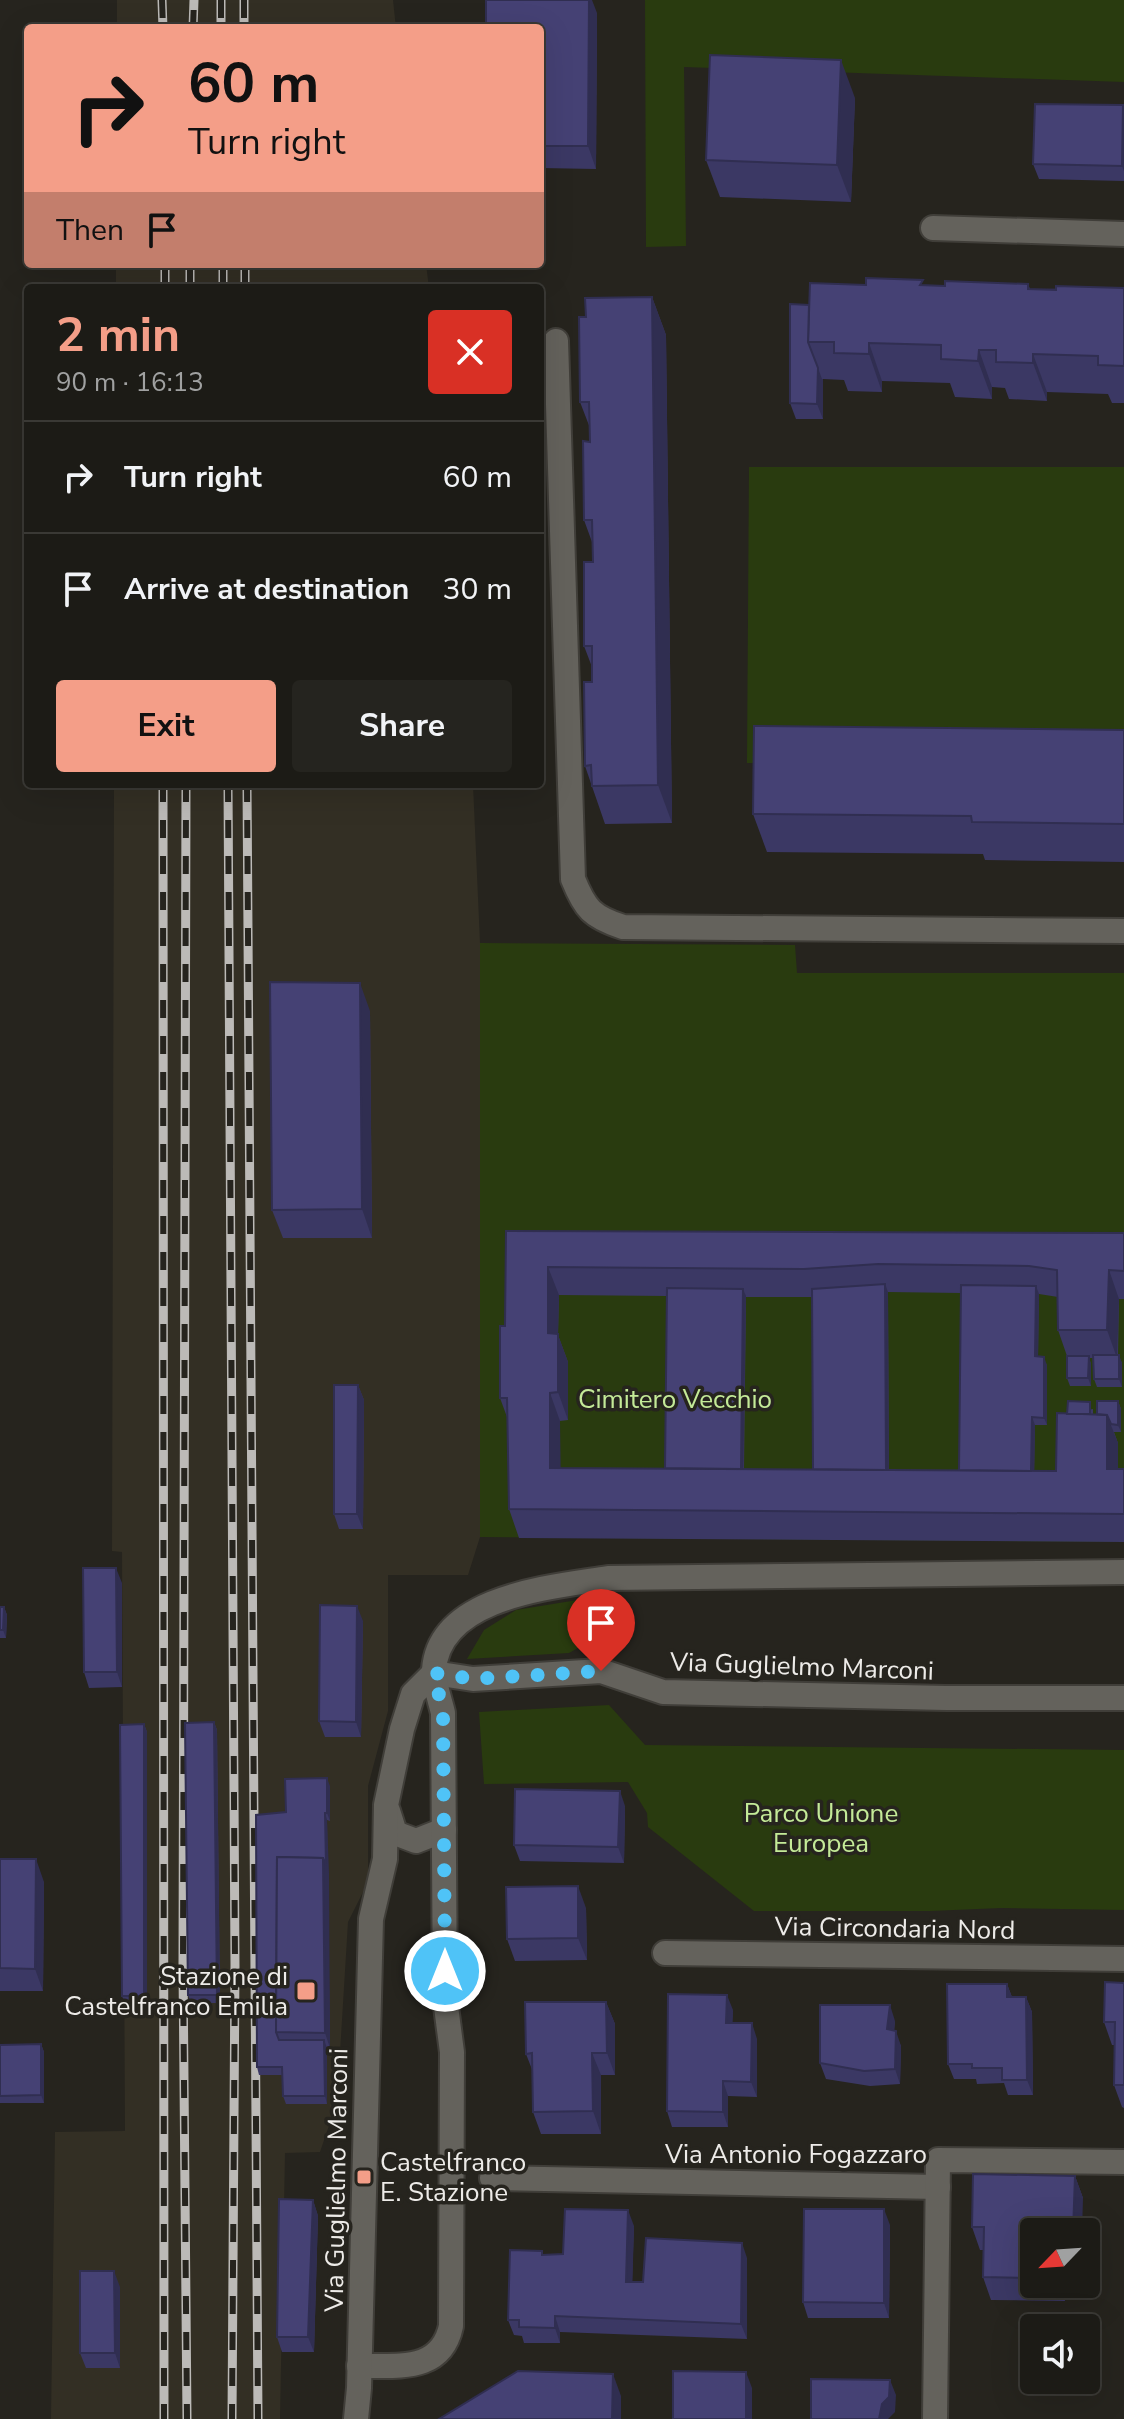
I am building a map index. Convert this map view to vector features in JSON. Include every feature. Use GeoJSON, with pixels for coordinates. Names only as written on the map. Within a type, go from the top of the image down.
{"type":"FeatureCollection","features":[{"type":"Feature","properties":{"kind":"street"},"geometry":{"type":"LineString","coordinates":[[933,228],[1124,234]]}},
{"type":"Feature","properties":{"kind":"street"},"geometry":{"type":"LineString","coordinates":[[556,341],[573,879],[588,911],[623,927],[1124,931]]}},
{"type":"Feature","properties":{"kind":"street"},"geometry":{"type":"LineString","coordinates":[[359,2366],[419,2364],[448,2342],[451,2326],[452,2052],[445,1999],[443,1713],[434,1673],[437,1655],[452,1630],[487,1604],[547,1588],[608,1578],[1124,1572]]}},
{"type":"Feature","properties":{"kind":"street","name":"Via Guglielmo Marconi"},"geometry":{"type":"LineString","coordinates":[[356,2419],[371,1919],[385,1859],[386,1805],[402,1729],[413,1694],[434,1673],[473,1679],[601,1671],[663,1692],[1124,1698]]}},
{"type":"Feature","properties":{"kind":"street"},"geometry":{"type":"LineString","coordinates":[[386,1805],[395,1833],[416,1841],[444,1830]]}},
{"type":"Feature","properties":{"kind":"street","name":"Via Circondaria Nord"},"geometry":{"type":"LineString","coordinates":[[665,1953],[1124,1959]]}},
{"type":"Feature","properties":{"kind":"street","name":"Via Antonio Fogazzaro"},"geometry":{"type":"LineString","coordinates":[[492,2178],[938,2187],[938,2160],[1124,2162]]}},
{"type":"Feature","properties":{"kind":"street"},"geometry":{"type":"LineString","coordinates":[[935,2419],[938,2187]]}},
{"type":"Feature","properties":{"kind":"shaded area"},"geometry":{"type":"Polygon","coordinates":[[[117,0],[393,0],[396,24],[117,24],[117,0]]]}},
{"type":"Feature","properties":{"kind":"shaded area"},"geometry":{"type":"Polygon","coordinates":[[[116,268],[426,268],[428,284],[116,284],[116,268]]]}},
{"type":"Feature","properties":{"kind":"shaded area"},"geometry":{"type":"Polygon","coordinates":[[[114,788],[473,788],[480,943],[480,1537],[468,1575],[388,1575],[388,1711],[368,1786],[368,1882],[348,1922],[337,2102],[320,2152],[285,2153],[280,2419],[51,2419],[55,2132],[125,2131],[122,1552],[112,1551],[114,788]]]}},
{"type":"Feature","properties":{"kind":"green space"},"geometry":{"type":"Polygon","coordinates":[[[645,0],[1124,0],[1124,82],[684,67],[686,246],[646,247],[645,0]]]}},
{"type":"Feature","properties":{"kind":"green space"},"geometry":{"type":"Polygon","coordinates":[[[749,467],[1124,467],[1124,768],[747,763],[749,467]]]}},
{"type":"Feature","properties":{"kind":"green space","name":"Cimitero Vecchio"},"geometry":{"type":"Polygon","coordinates":[[[480,943],[795,945],[797,973],[1124,973],[1124,1542],[480,1537],[480,943]]]}},
{"type":"Feature","properties":{"kind":"green space"},"geometry":{"type":"Polygon","coordinates":[[[596,1597],[592,1640],[569,1653],[467,1659],[484,1630],[516,1610],[596,1597]]]}},
{"type":"Feature","properties":{"kind":"green space","name":"Parco Unione Europea"},"geometry":{"type":"Polygon","coordinates":[[[609,1705],[645,1745],[1124,1750],[1124,1910],[754,1911],[648,1827],[647,1813],[628,1782],[484,1784],[479,1712],[609,1705]]]}},
{"type":"Feature","properties":{"kind":"building"},"geometry":{"type":"Polygon","coordinates":[[[486,0],[589,0],[588,146],[544,146],[544,24],[486,24],[486,0]]]}},
{"type":"Feature","properties":{"kind":"building"},"geometry":{"type":"Polygon","coordinates":[[[710,55],[841,60],[837,165],[706,160],[710,55]]]}},
{"type":"Feature","properties":{"kind":"building"},"geometry":{"type":"Polygon","coordinates":[[[1035,104],[1123,105],[1122,166],[1033,164],[1035,104]]]}},
{"type":"Feature","properties":{"kind":"building"},"geometry":{"type":"Polygon","coordinates":[[[866,278],[923,280],[920,285],[945,286],[945,281],[1028,284],[1028,289],[1056,290],[1056,286],[1124,288],[1124,366],[1098,365],[1098,356],[1033,354],[1033,363],[996,362],[996,350],[979,350],[978,361],[941,359],[941,345],[869,343],[869,354],[834,353],[834,342],[808,342],[810,283],[866,285],[866,278]]]}},
{"type":"Feature","properties":{"kind":"building"},"geometry":{"type":"Polygon","coordinates":[[[652,297],[658,785],[592,786],[591,765],[585,766],[584,682],[592,682],[592,646],[584,646],[584,562],[593,562],[592,520],[584,520],[583,441],[590,442],[589,402],[580,402],[579,317],[586,317],[585,298],[652,297]]]}},
{"type":"Feature","properties":{"kind":"building"},"geometry":{"type":"Polygon","coordinates":[[[790,304],[809,305],[808,342],[818,368],[817,404],[790,403],[790,304]]]}},
{"type":"Feature","properties":{"kind":"building"},"geometry":{"type":"Polygon","coordinates":[[[754,726],[1124,730],[1124,824],[972,822],[971,816],[753,814],[754,726]]]}},
{"type":"Feature","properties":{"kind":"building"},"geometry":{"type":"Polygon","coordinates":[[[270,982],[360,983],[362,1209],[272,1210],[270,982]]]}},
{"type":"Feature","properties":{"kind":"building"},"geometry":{"type":"Polygon","coordinates":[[[506,1231],[1124,1233],[1124,1271],[1109,1270],[1107,1330],[1058,1330],[1057,1270],[1029,1266],[878,1264],[804,1269],[548,1267],[548,1333],[558,1334],[558,1392],[550,1393],[550,1468],[1056,1471],[1057,1413],[1107,1415],[1107,1469],[1124,1469],[1124,1514],[509,1509],[507,1398],[500,1398],[500,1326],[505,1326],[506,1231]]]}},
{"type":"Feature","properties":{"kind":"building"},"geometry":{"type":"Polygon","coordinates":[[[885,1284],[886,1470],[813,1469],[812,1289],[885,1284]]]}},
{"type":"Feature","properties":{"kind":"building"},"geometry":{"type":"Polygon","coordinates":[[[961,1285],[1036,1286],[1035,1356],[1044,1357],[1044,1418],[1032,1417],[1031,1471],[959,1470],[961,1285]]]}},
{"type":"Feature","properties":{"kind":"building"},"geometry":{"type":"Polygon","coordinates":[[[667,1288],[743,1289],[741,1469],[665,1468],[667,1288]]]}},
{"type":"Feature","properties":{"kind":"building"},"geometry":{"type":"Polygon","coordinates":[[[1093,1355],[1119,1355],[1119,1379],[1094,1379],[1093,1355]]]}},
{"type":"Feature","properties":{"kind":"building"},"geometry":{"type":"Polygon","coordinates":[[[1067,1356],[1089,1356],[1088,1378],[1067,1378],[1067,1356]]]}},
{"type":"Feature","properties":{"kind":"building"},"geometry":{"type":"Polygon","coordinates":[[[334,1385],[358,1385],[357,1514],[334,1514],[334,1385]]]}},
{"type":"Feature","properties":{"kind":"building"},"geometry":{"type":"Polygon","coordinates":[[[1068,1401],[1090,1402],[1090,1414],[1067,1414],[1068,1401]]]}},
{"type":"Feature","properties":{"kind":"building"},"geometry":{"type":"Polygon","coordinates":[[[1097,1401],[1118,1401],[1118,1425],[1111,1424],[1107,1415],[1097,1414],[1097,1401]]]}},
{"type":"Feature","properties":{"kind":"building"},"geometry":{"type":"Polygon","coordinates":[[[83,1568],[116,1568],[117,1672],[84,1672],[83,1568]]]}},
{"type":"Feature","properties":{"kind":"building"},"geometry":{"type":"Polygon","coordinates":[[[320,1605],[357,1606],[356,1722],[319,1721],[320,1605]]]}},
{"type":"Feature","properties":{"kind":"building"},"geometry":{"type":"Polygon","coordinates":[[[0,1607],[4,1607],[3,1630],[0,1630],[0,1607]]]}},
{"type":"Feature","properties":{"kind":"building"},"geometry":{"type":"Polygon","coordinates":[[[214,1722],[217,1995],[188,1995],[185,1723],[214,1722]]]}},
{"type":"Feature","properties":{"kind":"building"},"geometry":{"type":"Polygon","coordinates":[[[144,1724],[144,1996],[122,1996],[120,1725],[144,1724]]]}},
{"type":"Feature","properties":{"kind":"building"},"geometry":{"type":"Polygon","coordinates":[[[327,1778],[326,1865],[323,1858],[277,1857],[276,2032],[279,2040],[324,2040],[325,2096],[283,2096],[282,2067],[257,2067],[256,1815],[286,1812],[285,1779],[327,1778]]]}},
{"type":"Feature","properties":{"kind":"building"},"geometry":{"type":"Polygon","coordinates":[[[515,1789],[620,1791],[618,1847],[514,1845],[515,1789]]]}},
{"type":"Feature","properties":{"kind":"building","name":"Stazione di Castelfranco Emilia"},"geometry":{"type":"Polygon","coordinates":[[[277,1857],[323,1858],[325,2033],[276,2032],[277,1857]]]}},
{"type":"Feature","properties":{"kind":"building"},"geometry":{"type":"Polygon","coordinates":[[[0,1859],[36,1859],[35,1969],[0,1968],[0,1859]]]}},
{"type":"Feature","properties":{"kind":"building"},"geometry":{"type":"Polygon","coordinates":[[[578,1886],[578,1938],[507,1939],[506,1887],[578,1886]]]}},
{"type":"Feature","properties":{"kind":"building"},"geometry":{"type":"Polygon","coordinates":[[[1105,1982],[1124,1983],[1124,2085],[1114,2085],[1115,2022],[1104,2022],[1105,1982]]]}},
{"type":"Feature","properties":{"kind":"building"},"geometry":{"type":"Polygon","coordinates":[[[947,1984],[1007,1984],[1007,1997],[1026,1997],[1027,2080],[1002,2080],[1002,2068],[948,2064],[947,1984]]]}},
{"type":"Feature","properties":{"kind":"building"},"geometry":{"type":"Polygon","coordinates":[[[668,1994],[727,1995],[726,2023],[752,2023],[751,2082],[723,2081],[723,2112],[667,2111],[668,1994]]]}},
{"type":"Feature","properties":{"kind":"building"},"geometry":{"type":"Polygon","coordinates":[[[525,2002],[606,2002],[607,2053],[592,2053],[593,2111],[533,2112],[532,2053],[526,2054],[525,2002]]]}},
{"type":"Feature","properties":{"kind":"building"},"geometry":{"type":"Polygon","coordinates":[[[820,2005],[890,2005],[887,2029],[896,2031],[895,2069],[864,2071],[820,2063],[820,2005]]]}},
{"type":"Feature","properties":{"kind":"building"},"geometry":{"type":"Polygon","coordinates":[[[41,2044],[41,2095],[0,2096],[0,2045],[41,2044]]]}},
{"type":"Feature","properties":{"kind":"building"},"geometry":{"type":"Polygon","coordinates":[[[973,2174],[1075,2176],[1074,2218],[1020,2218],[1020,2278],[983,2277],[984,2227],[972,2227],[973,2174]]]}},
{"type":"Feature","properties":{"kind":"building"},"geometry":{"type":"Polygon","coordinates":[[[279,2199],[313,2200],[308,2337],[277,2337],[279,2199]]]}},
{"type":"Feature","properties":{"kind":"building"},"geometry":{"type":"Polygon","coordinates":[[[565,2209],[628,2210],[626,2282],[643,2282],[646,2238],[742,2243],[741,2324],[555,2316],[555,2328],[519,2327],[519,2320],[508,2320],[510,2250],[542,2251],[542,2255],[563,2254],[565,2209]]]}},
{"type":"Feature","properties":{"kind":"building"},"geometry":{"type":"Polygon","coordinates":[[[804,2209],[884,2209],[884,2303],[803,2302],[804,2209]]]}},
{"type":"Feature","properties":{"kind":"building"},"geometry":{"type":"Polygon","coordinates":[[[80,2271],[114,2271],[115,2353],[80,2353],[80,2271]]]}},
{"type":"Feature","properties":{"kind":"building"},"geometry":{"type":"Polygon","coordinates":[[[518,2371],[613,2374],[612,2419],[439,2419],[518,2371]]]}},
{"type":"Feature","properties":{"kind":"building"},"geometry":{"type":"Polygon","coordinates":[[[673,2371],[746,2372],[746,2419],[673,2419],[673,2371]]]}},
{"type":"Feature","properties":{"kind":"building"},"geometry":{"type":"Polygon","coordinates":[[[811,2379],[890,2380],[889,2397],[882,2404],[879,2419],[811,2419],[811,2379]]]}},
{"type":"Feature","properties":{"kind":"railway"},"geometry":{"type":"LineString","coordinates":[[162,0],[163,24]]}},
{"type":"Feature","properties":{"kind":"railway"},"geometry":{"type":"LineString","coordinates":[[193,24],[194,0]]}},
{"type":"Feature","properties":{"kind":"railway"},"geometry":{"type":"LineString","coordinates":[[221,0],[221,24]]}},
{"type":"Feature","properties":{"kind":"railway"},"geometry":{"type":"LineString","coordinates":[[244,0],[244,24]]}},
{"type":"Feature","properties":{"kind":"railway"},"geometry":{"type":"LineString","coordinates":[[165,268],[165,284]]}},
{"type":"Feature","properties":{"kind":"railway"},"geometry":{"type":"LineString","coordinates":[[190,268],[190,284]]}},
{"type":"Feature","properties":{"kind":"railway"},"geometry":{"type":"LineString","coordinates":[[223,268],[223,284]]}},
{"type":"Feature","properties":{"kind":"railway"},"geometry":{"type":"LineString","coordinates":[[245,268],[245,284]]}},
{"type":"Feature","properties":{"kind":"railway"},"geometry":{"type":"LineString","coordinates":[[163,788],[164,2419]]}},
{"type":"Feature","properties":{"kind":"railway"},"geometry":{"type":"LineString","coordinates":[[186,788],[183,1968],[187,2419]]}},
{"type":"Feature","properties":{"kind":"railway"},"geometry":{"type":"LineString","coordinates":[[228,788],[235,1965],[232,2419]]}},
{"type":"Feature","properties":{"kind":"railway"},"geometry":{"type":"LineString","coordinates":[[247,788],[258,2419]]}},
{"type":"Feature","properties":{"kind":"place","name":"Stazione di Castelfranco Emilia"},"geometry":{"type":"Point","coordinates":[306,1991]}},
{"type":"Feature","properties":{"kind":"place","name":"Castelfranco E. Stazione"},"geometry":{"type":"Point","coordinates":[364,2177]}},
{"type":"Feature","properties":{"kind":"route"},"geometry":{"type":"LineString","coordinates":[[445,1971],[443,1713],[434,1673],[473,1679],[601,1671]]}}]}
